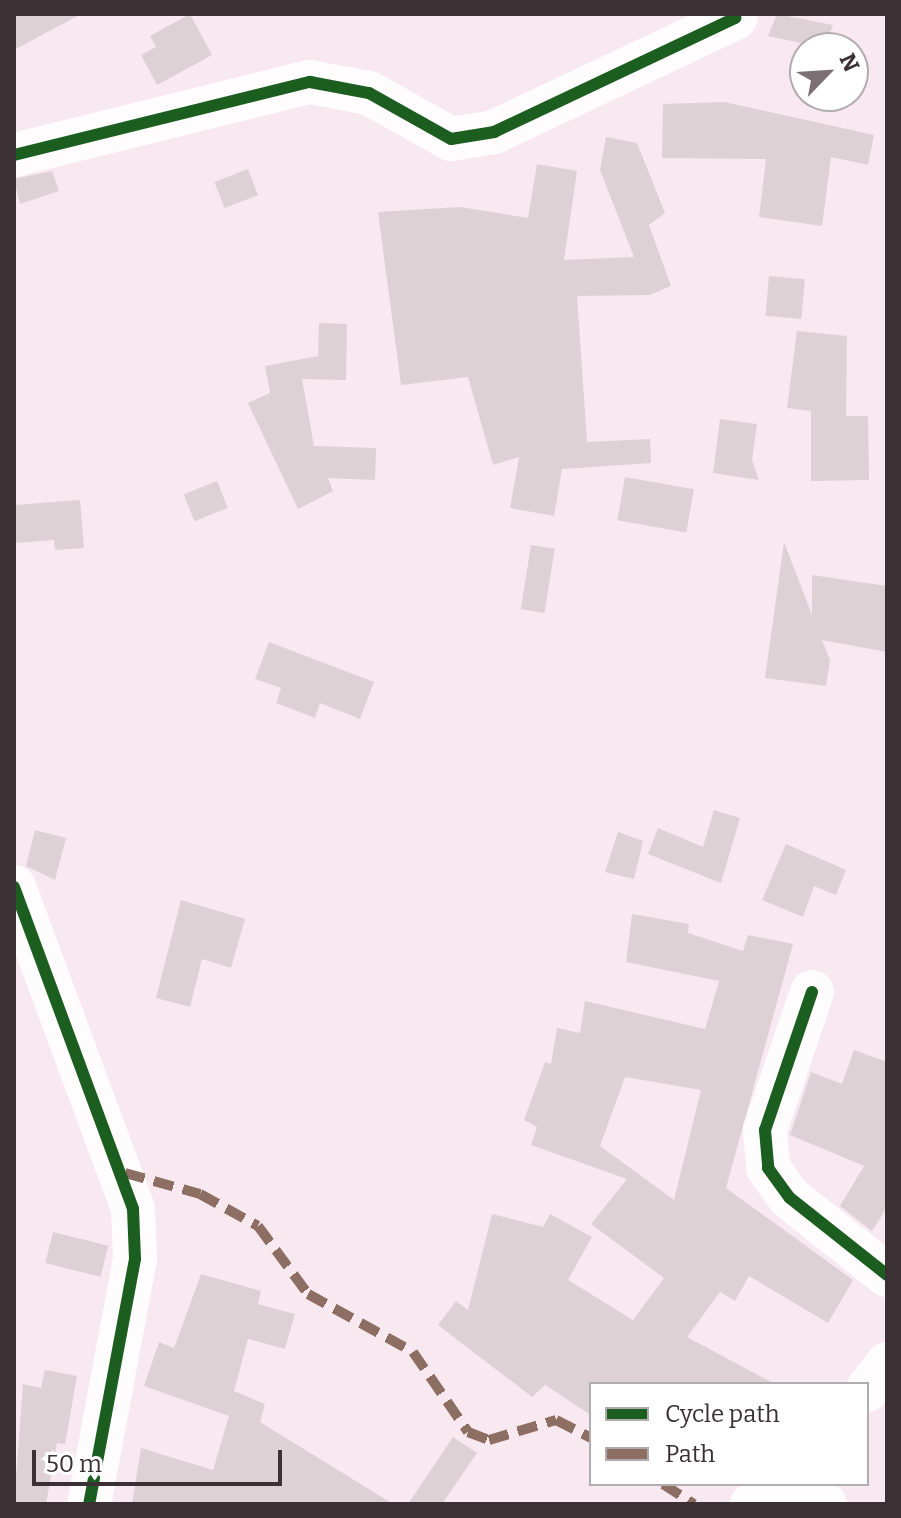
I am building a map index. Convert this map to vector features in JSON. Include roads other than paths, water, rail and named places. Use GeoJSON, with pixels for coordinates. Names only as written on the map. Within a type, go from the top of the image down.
{"type":"FeatureCollection","features":[{"type":"Feature","properties":{"kind":"street"},"geometry":{"type":"LineString","coordinates":[[14,155],[310,82],[369,93],[451,139],[494,132],[735,18]]}},
{"type":"Feature","properties":{"kind":"street"},"geometry":{"type":"LineString","coordinates":[[14,887],[133,1209],[135,1259],[89,1504]]}},
{"type":"Feature","properties":{"kind":"street"},"geometry":{"type":"LineString","coordinates":[[812,992],[765,1130],[768,1168],[790,1198],[887,1275]]}},
{"type":"Feature","properties":{"kind":"street"},"geometry":{"type":"LineString","coordinates":[[869,1387],[887,1364]]}},
{"type":"Feature","properties":{"kind":"street"},"geometry":{"type":"LineString","coordinates":[[752,1504],[775,1486]]}},
{"type":"Feature","properties":{"kind":"street"},"geometry":{"type":"LineString","coordinates":[[804,1486],[825,1504]]}}]}
